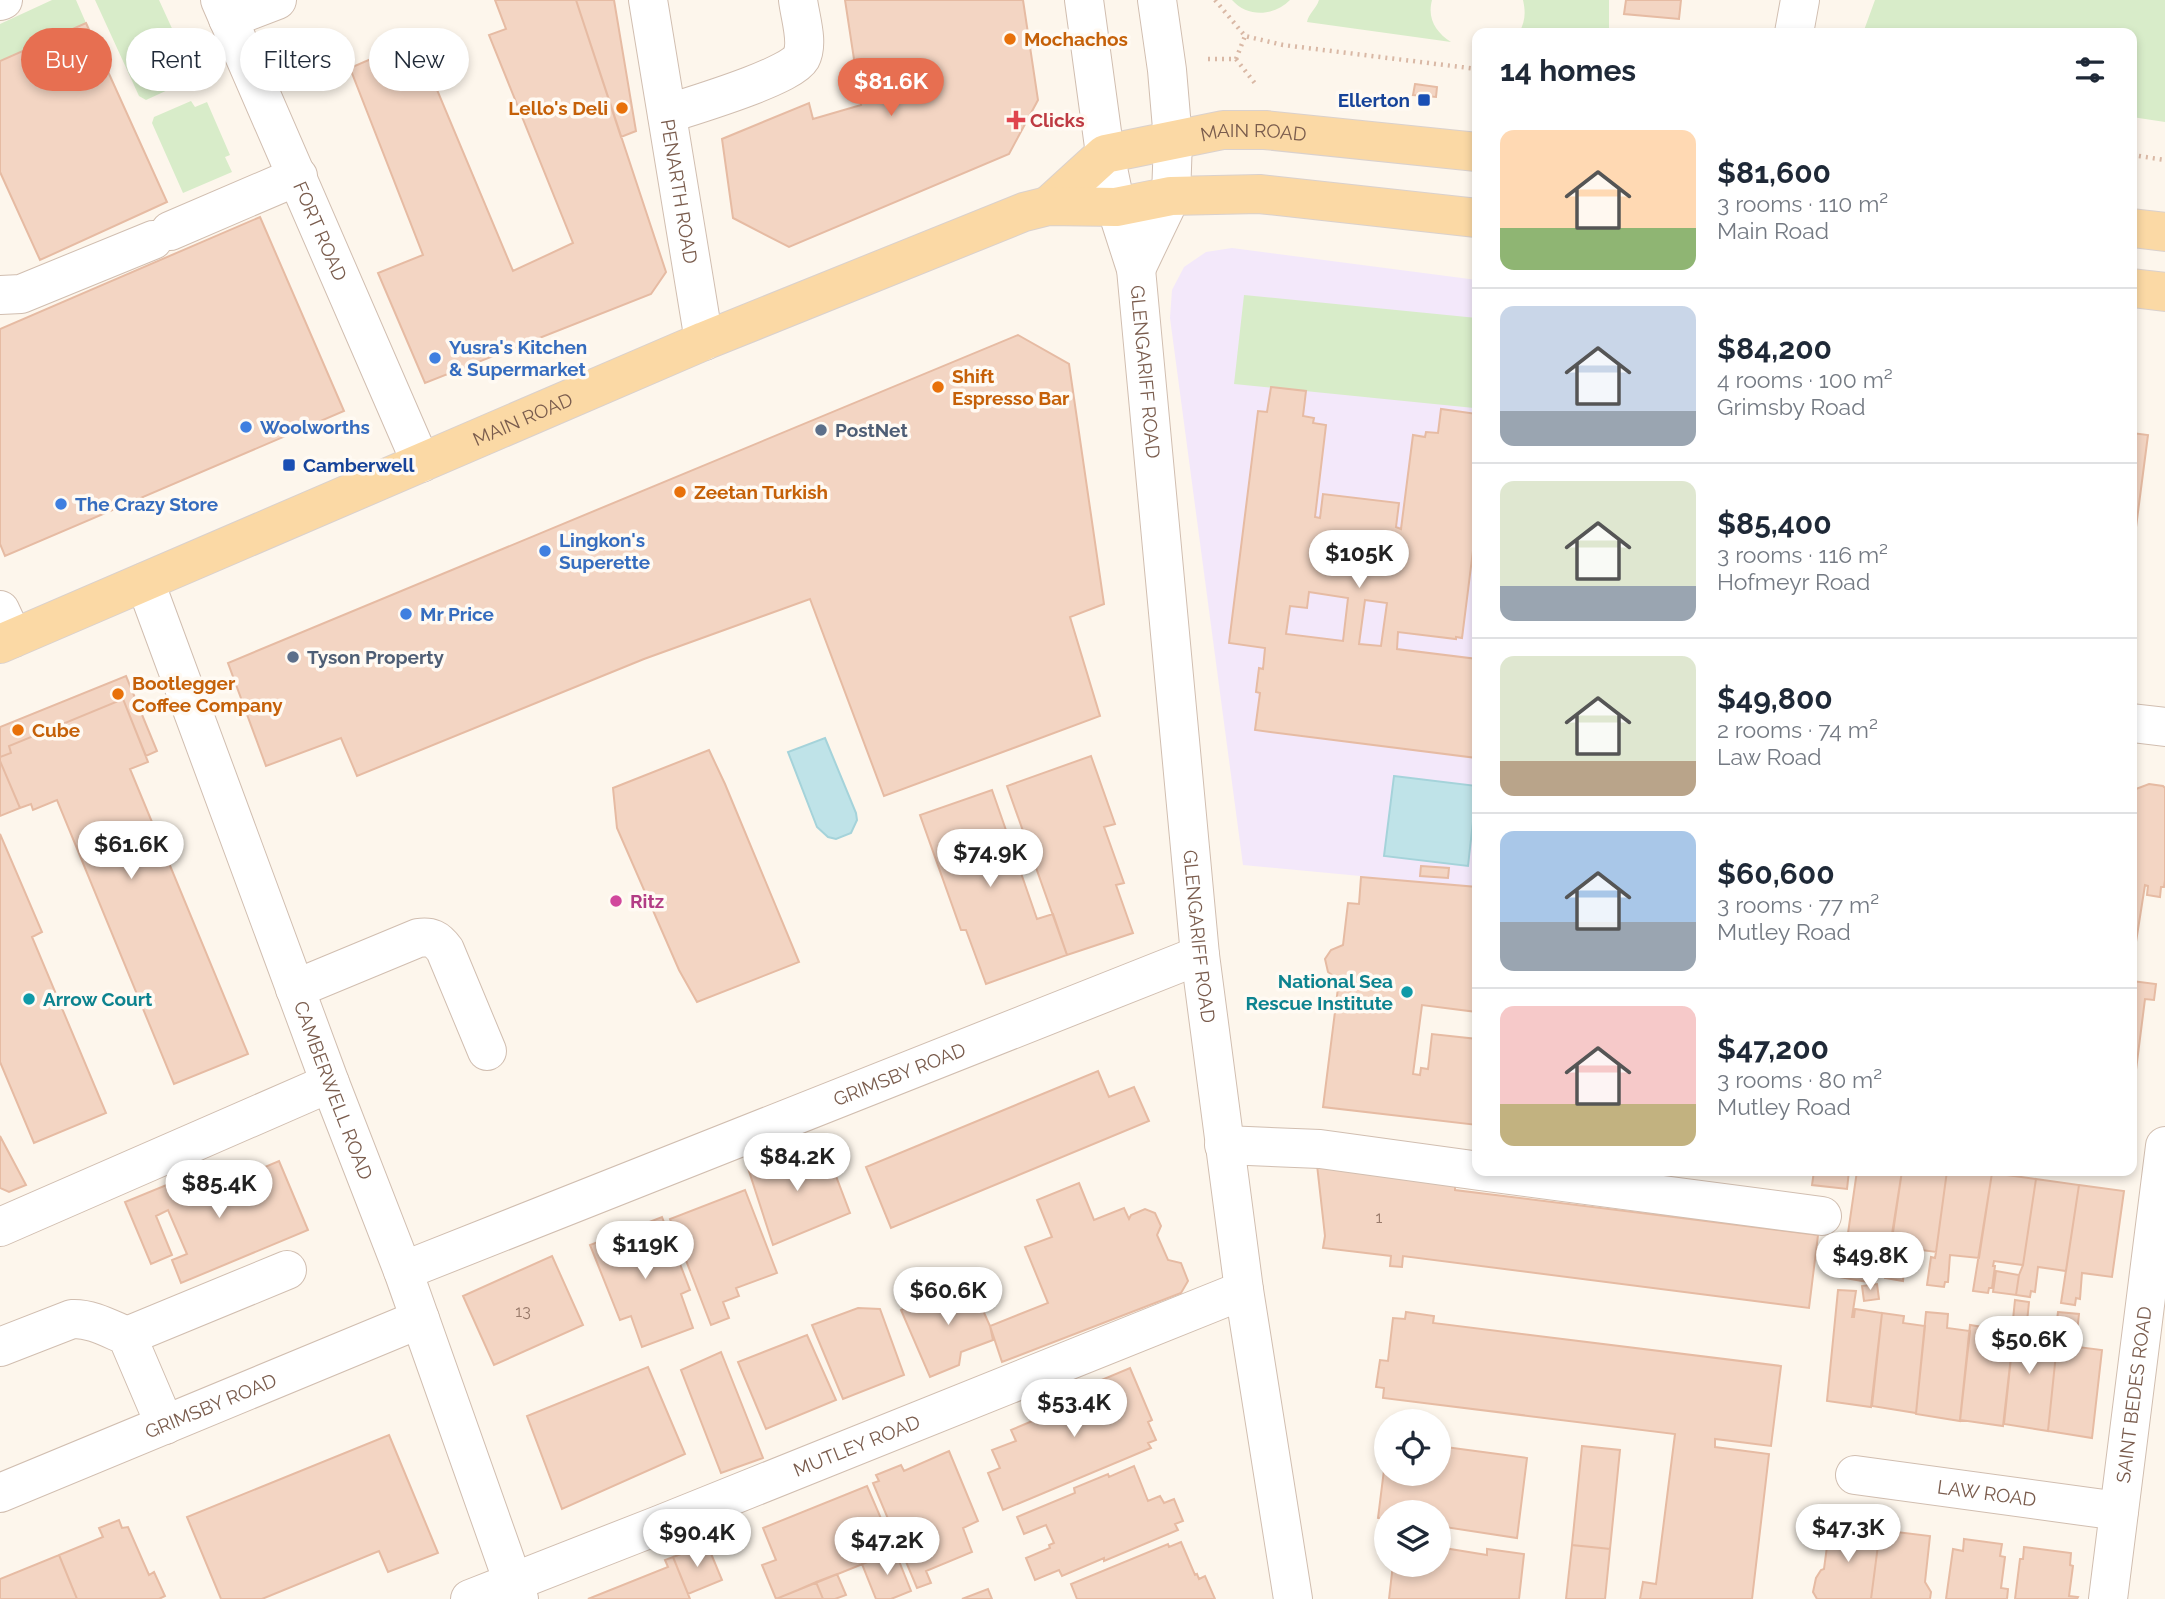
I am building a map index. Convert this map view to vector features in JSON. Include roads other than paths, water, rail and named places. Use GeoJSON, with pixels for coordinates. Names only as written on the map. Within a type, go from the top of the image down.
{"type":"FeatureCollection","features":[{"type":"Feature","properties":{"kind":"main road","name":"MAIN ROAD"},"geometry":{"type":"LineString","coordinates":[[1048,206],[1105,154],[1223,130],[1265,130],[1472,151]]}},
{"type":"Feature","properties":{"kind":"main road","name":"MAIN ROAD"},"geometry":{"type":"LineString","coordinates":[[4,631],[145,582],[704,341],[1024,212],[1048,206],[1116,207],[1171,196],[1259,194],[1472,217]]}},
{"type":"Feature","properties":{"kind":"main road"},"geometry":{"type":"LineString","coordinates":[[2137,229],[2165,232]]}},
{"type":"Feature","properties":{"kind":"main road"},"geometry":{"type":"LineString","coordinates":[[2137,289],[2165,292]]}},
{"type":"Feature","properties":{"kind":"street"},"geometry":{"type":"LineString","coordinates":[[224,9],[277,0]]}},
{"type":"Feature","properties":{"kind":"street","name":"PENARTH ROAD"},"geometry":{"type":"LineString","coordinates":[[648,0],[704,341]]}},
{"type":"Feature","properties":{"kind":"street"},"geometry":{"type":"LineString","coordinates":[[667,114],[772,77],[799,61],[804,51],[798,0]]}},
{"type":"Feature","properties":{"kind":"street","name":"GLENGARIFF ROAD"},"geometry":{"type":"LineString","coordinates":[[1084,0],[1105,154],[1116,207],[1136,269],[1200,955],[1244,1290],[1293,1599]]}},
{"type":"Feature","properties":{"kind":"street"},"geometry":{"type":"LineString","coordinates":[[1157,0],[1173,140],[1171,196]]}},
{"type":"Feature","properties":{"kind":"street"},"geometry":{"type":"LineString","coordinates":[[1795,28],[1800,0]]}},
{"type":"Feature","properties":{"kind":"street","name":"FORT ROAD"},"geometry":{"type":"LineString","coordinates":[[224,9],[421,463]]}},
{"type":"Feature","properties":{"kind":"street"},"geometry":{"type":"LineString","coordinates":[[0,295],[21,294],[298,176]]}},
{"type":"Feature","properties":{"kind":"street","name":"GLENGARIFF ROAD"},"geometry":{"type":"LineString","coordinates":[[1136,269],[1171,196]]}},
{"type":"Feature","properties":{"kind":"street","name":"CAMBERWELL ROAD"},"geometry":{"type":"LineString","coordinates":[[145,582],[330,1083],[403,1271],[516,1590]]}},
{"type":"Feature","properties":{"kind":"street"},"geometry":{"type":"LineString","coordinates":[[2137,724],[2165,727]]}},
{"type":"Feature","properties":{"kind":"street"},"geometry":{"type":"LineString","coordinates":[[295,989],[418,938],[429,937],[439,941],[445,950],[488,1051]]}},
{"type":"Feature","properties":{"kind":"street","name":"GRIMSBY ROAD"},"geometry":{"type":"LineString","coordinates":[[403,1271],[1200,955]]}},
{"type":"Feature","properties":{"kind":"street"},"geometry":{"type":"LineString","coordinates":[[0,1227],[330,1083]]}},
{"type":"Feature","properties":{"kind":"street"},"geometry":{"type":"LineString","coordinates":[[1224,1145],[1320,1149],[1472,1170]]}},
{"type":"Feature","properties":{"kind":"street","name":"SAINT BEDES ROAD"},"geometry":{"type":"LineString","coordinates":[[2108,1599],[2165,1146]]}},
{"type":"Feature","properties":{"kind":"street"},"geometry":{"type":"LineString","coordinates":[[1517,1176],[1822,1216]]}},
{"type":"Feature","properties":{"kind":"street"},"geometry":{"type":"LineString","coordinates":[[0,1347],[81,1318],[127,1336],[288,1270]]}},
{"type":"Feature","properties":{"kind":"street","name":"MUTLEY ROAD"},"geometry":{"type":"LineString","coordinates":[[470,1599],[516,1590],[684,1515],[1244,1290]]}},
{"type":"Feature","properties":{"kind":"street","name":"GRIMSBY ROAD"},"geometry":{"type":"LineString","coordinates":[[0,1493],[420,1319]]}},
{"type":"Feature","properties":{"kind":"street"},"geometry":{"type":"LineString","coordinates":[[127,1336],[165,1425]]}},
{"type":"Feature","properties":{"kind":"street","name":"LAW ROAD"},"geometry":{"type":"LineString","coordinates":[[1855,1475],[2119,1511]]}},
{"type":"Feature","properties":{"kind":"water"},"geometry":{"type":"Polygon","coordinates":[[[825,738],[857,820],[851,833],[836,839],[828,837],[817,827],[788,752],[825,738]]]}},
{"type":"Feature","properties":{"kind":"water"},"geometry":{"type":"Polygon","coordinates":[[[1394,776],[1472,785],[1472,830],[1468,866],[1384,856],[1394,776]]]}},
{"type":"Feature","properties":{"kind":"place","name":"Mochachos"},"geometry":{"type":"Point","coordinates":[1010,39]}},
{"type":"Feature","properties":{"kind":"place","name":"Ellerton"},"geometry":{"type":"Point","coordinates":[1424,100]}},
{"type":"Feature","properties":{"kind":"place","name":"Lello's Deli"},"geometry":{"type":"Point","coordinates":[622,108]}},
{"type":"Feature","properties":{"kind":"place","name":"Clicks"},"geometry":{"type":"Point","coordinates":[1016,120]}},
{"type":"Feature","properties":{"kind":"place","name":"Yusra's Kitchen & Supermarket"},"geometry":{"type":"Point","coordinates":[435,358]}},
{"type":"Feature","properties":{"kind":"place","name":"Shift Espresso Bar"},"geometry":{"type":"Point","coordinates":[938,387]}},
{"type":"Feature","properties":{"kind":"place","name":"Woolworths"},"geometry":{"type":"Point","coordinates":[246,427]}},
{"type":"Feature","properties":{"kind":"place","name":"PostNet"},"geometry":{"type":"Point","coordinates":[821,430]}},
{"type":"Feature","properties":{"kind":"place","name":"Camberwell"},"geometry":{"type":"Point","coordinates":[289,465]}},
{"type":"Feature","properties":{"kind":"place","name":"Zeetan Turkish"},"geometry":{"type":"Point","coordinates":[680,492]}},
{"type":"Feature","properties":{"kind":"place","name":"The Crazy Store"},"geometry":{"type":"Point","coordinates":[61,504]}},
{"type":"Feature","properties":{"kind":"place","name":"Lingkon's Superette"},"geometry":{"type":"Point","coordinates":[545,551]}},
{"type":"Feature","properties":{"kind":"place","name":"Mr Price"},"geometry":{"type":"Point","coordinates":[406,614]}},
{"type":"Feature","properties":{"kind":"place","name":"Tyson Property"},"geometry":{"type":"Point","coordinates":[293,657]}},
{"type":"Feature","properties":{"kind":"place","name":"Bootlegger Coffee Company"},"geometry":{"type":"Point","coordinates":[118,694]}},
{"type":"Feature","properties":{"kind":"place","name":"Cube"},"geometry":{"type":"Point","coordinates":[18,730]}},
{"type":"Feature","properties":{"kind":"place","name":"Ritz"},"geometry":{"type":"Point","coordinates":[616,901]}},
{"type":"Feature","properties":{"kind":"place","name":"National Sea Rescue Institute"},"geometry":{"type":"Point","coordinates":[1407,992]}},
{"type":"Feature","properties":{"kind":"place","name":"Arrow Court"},"geometry":{"type":"Point","coordinates":[29,999]}}]}
